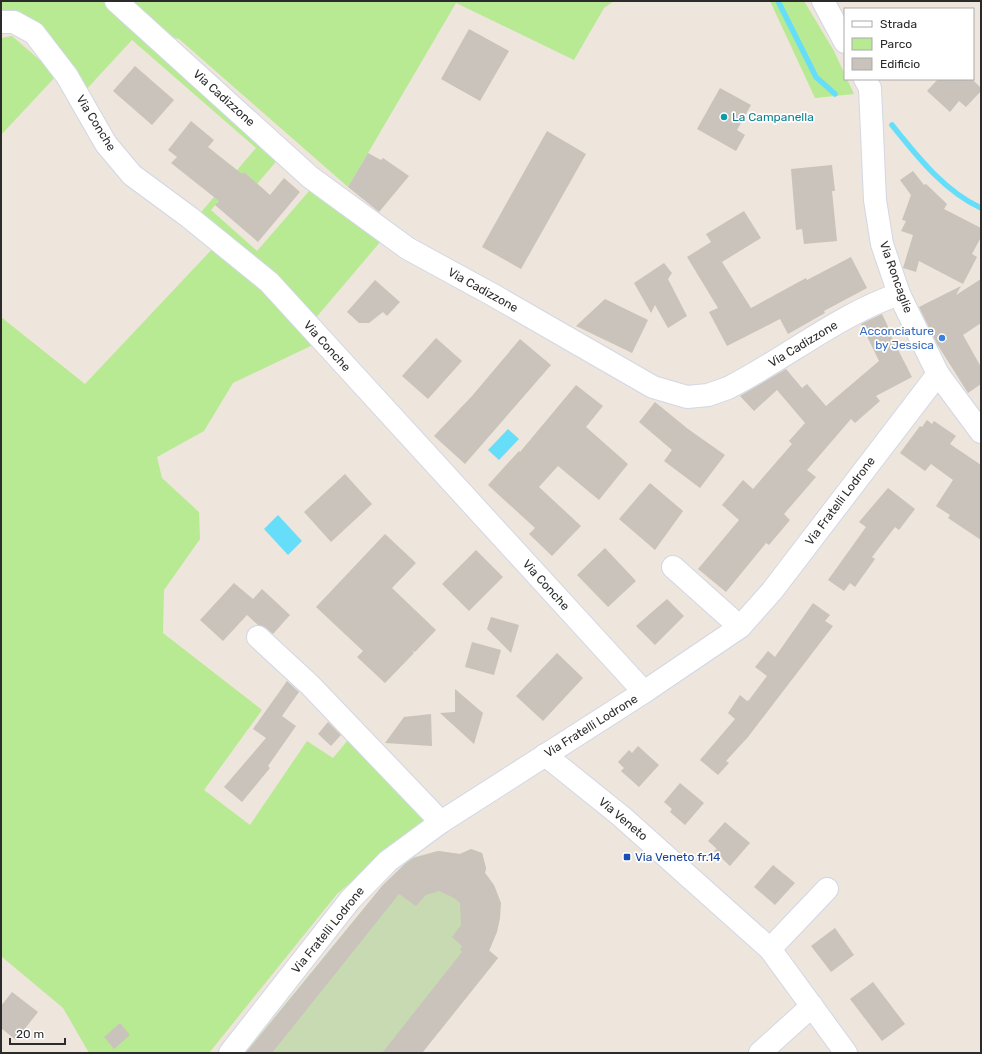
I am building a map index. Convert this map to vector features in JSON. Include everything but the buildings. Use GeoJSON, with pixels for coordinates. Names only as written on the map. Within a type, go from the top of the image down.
{"type":"FeatureCollection","features":[{"type":"Feature","properties":{"kind":"street","name":"Via Cadizzone"},"geometry":{"type":"LineString","coordinates":[[116,1],[310,177],[407,248],[493,294],[653,387],[687,397],[708,395],[728,388],[850,317],[883,299],[899,294]]}},
{"type":"Feature","properties":{"kind":"street"},"geometry":{"type":"LineString","coordinates":[[823,1],[844,40]]}},
{"type":"Feature","properties":{"kind":"street","name":"Via Conche"},"geometry":{"type":"LineString","coordinates":[[1,22],[14,22],[34,32],[67,76],[106,144],[132,175],[189,217],[269,282],[644,692]]}},
{"type":"Feature","properties":{"kind":"street","name":"Via Roncaglie"},"geometry":{"type":"LineString","coordinates":[[866,80],[870,88],[874,200],[882,244],[899,294],[938,374],[981,432]]}},
{"type":"Feature","properties":{"kind":"street","name":"Via Fratelli Lodrone"},"geometry":{"type":"LineString","coordinates":[[230,1053],[350,900],[388,861],[441,822],[644,692],[740,627],[772,591],[938,374]]}},
{"type":"Feature","properties":{"kind":"street"},"geometry":{"type":"LineString","coordinates":[[673,567],[740,627]]}},
{"type":"Feature","properties":{"kind":"street"},"geometry":{"type":"LineString","coordinates":[[258,637],[310,685],[441,822]]}},
{"type":"Feature","properties":{"kind":"street","name":"Via Veneto"},"geometry":{"type":"LineString","coordinates":[[545,755],[621,816],[770,949],[846,1053]]}},
{"type":"Feature","properties":{"kind":"street"},"geometry":{"type":"LineString","coordinates":[[770,949],[827,889]]}},
{"type":"Feature","properties":{"kind":"street"},"geometry":{"type":"LineString","coordinates":[[760,1053],[812,1006]]}},
{"type":"Feature","properties":{"kind":"green space"},"geometry":{"type":"Polygon","coordinates":[[[1,1],[104,1],[280,157],[257,184],[244,172],[211,210],[257,251],[310,190],[381,241],[314,320],[196,218],[256,148],[132,40],[83,93],[32,25],[1,18],[1,1]]]}},
{"type":"Feature","properties":{"kind":"green space"},"geometry":{"type":"Polygon","coordinates":[[[119,1],[614,1],[604,8],[574,60],[456,3],[348,187],[179,39],[162,35],[119,1]]]}},
{"type":"Feature","properties":{"kind":"green space"},"geometry":{"type":"Polygon","coordinates":[[[770,1],[804,1],[834,51],[844,73],[844,80],[847,80],[854,94],[815,98],[770,1]]]}},
{"type":"Feature","properties":{"kind":"green space"},"geometry":{"type":"Polygon","coordinates":[[[12,36],[57,75],[1,135],[1,38],[12,36]]]}},
{"type":"Feature","properties":{"kind":"green space"},"geometry":{"type":"Polygon","coordinates":[[[216,245],[317,343],[233,383],[204,431],[157,457],[162,478],[199,512],[200,539],[164,590],[163,633],[262,710],[204,790],[250,825],[307,741],[333,758],[352,735],[428,817],[337,894],[209,1053],[89,1053],[63,1008],[1,956],[1,317],[85,384],[216,245]]]}},
{"type":"Feature","properties":{"kind":"green space"},"geometry":{"type":"Polygon","coordinates":[[[471,849],[482,853],[486,868],[485,873],[497,892],[500,911],[499,920],[497,930],[489,950],[498,958],[422,1053],[245,1053],[383,885],[411,858],[438,851],[460,854],[471,849]]]}},
{"type":"Feature","properties":{"kind":"water"},"geometry":{"type":"Polygon","coordinates":[[[508,429],[519,439],[499,460],[488,450],[508,429]]]}},
{"type":"Feature","properties":{"kind":"water"},"geometry":{"type":"Polygon","coordinates":[[[278,515],[302,541],[288,555],[264,529],[278,515]]]}},
{"type":"Feature","properties":{"kind":"waterway"},"geometry":{"type":"LineString","coordinates":[[778,1],[816,77],[835,94]]}},
{"type":"Feature","properties":{"kind":"waterway"},"geometry":{"type":"LineString","coordinates":[[892,125],[932,172],[955,192],[981,208]]}},
{"type":"Feature","properties":{"kind":"place","name":"La Campanella"},"geometry":{"type":"Point","coordinates":[724,117]}},
{"type":"Feature","properties":{"kind":"place","name":"Acconciature by Jessica"},"geometry":{"type":"Point","coordinates":[942,338]}},
{"type":"Feature","properties":{"kind":"place","name":"Via Veneto fr.14"},"geometry":{"type":"Point","coordinates":[627,857]}}]}
